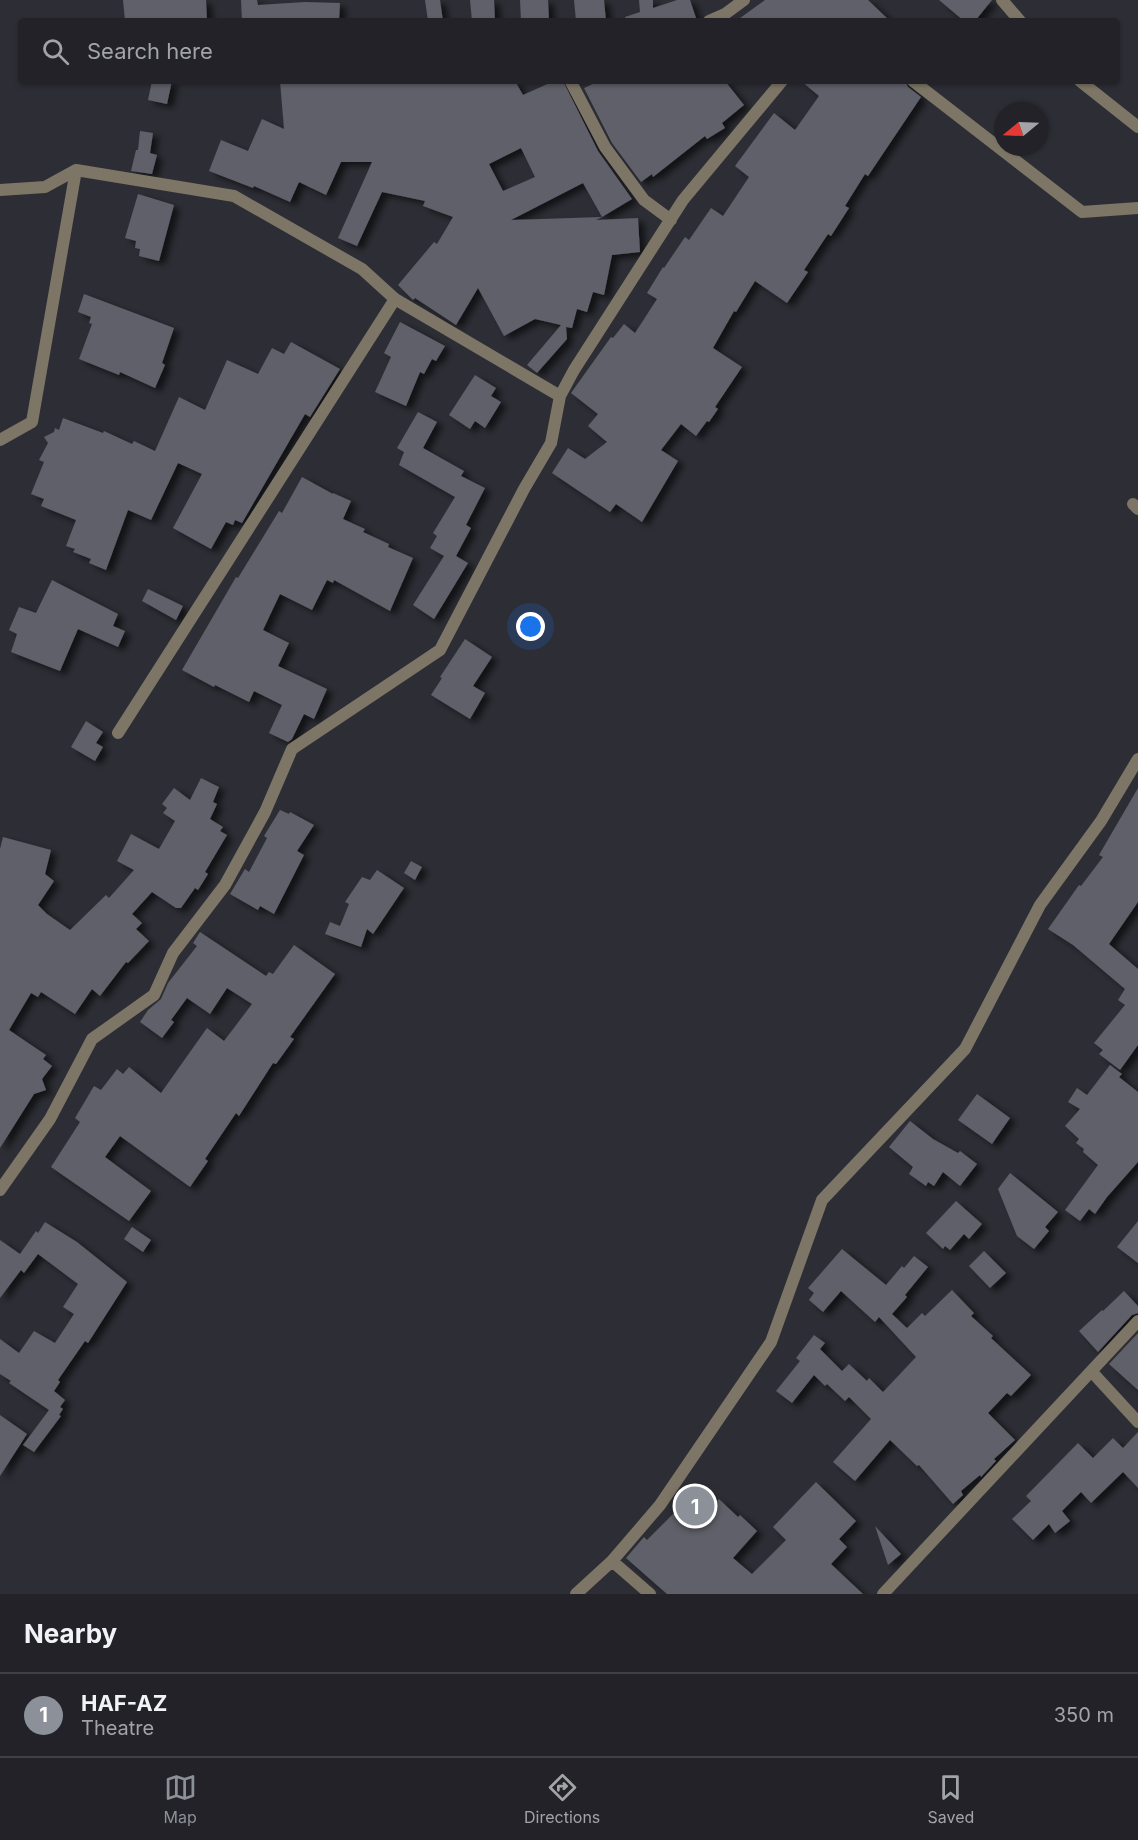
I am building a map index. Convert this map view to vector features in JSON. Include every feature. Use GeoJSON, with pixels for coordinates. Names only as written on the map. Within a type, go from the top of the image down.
{"type":"FeatureCollection","features":[{"type":"Feature","properties":{"kind":"street"},"geometry":{"type":"LineString","coordinates":[[715,18],[744,0]]}},
{"type":"Feature","properties":{"kind":"street"},"geometry":{"type":"LineString","coordinates":[[1002,0],[1017,18]]}},
{"type":"Feature","properties":{"kind":"street"},"geometry":{"type":"LineString","coordinates":[[572,84],[605,147],[644,200],[671,219]]}},
{"type":"Feature","properties":{"kind":"street"},"geometry":{"type":"LineString","coordinates":[[0,1190],[50,1119],[92,1039],[154,995],[173,953],[225,885],[265,812],[292,749],[440,650],[524,489],[551,443],[560,396],[574,370],[683,200],[779,84]]}},
{"type":"Feature","properties":{"kind":"street"},"geometry":{"type":"LineString","coordinates":[[917,84],[1082,212],[1138,208]]}},
{"type":"Feature","properties":{"kind":"street"},"geometry":{"type":"LineString","coordinates":[[1084,84],[1138,127]]}},
{"type":"Feature","properties":{"kind":"street"},"geometry":{"type":"LineString","coordinates":[[0,190],[45,187],[76,170],[234,196],[362,269],[395,299],[560,396]]}},
{"type":"Feature","properties":{"kind":"street"},"geometry":{"type":"LineString","coordinates":[[0,440],[32,422],[76,170]]}},
{"type":"Feature","properties":{"kind":"street"},"geometry":{"type":"LineString","coordinates":[[118,733],[395,299]]}},
{"type":"Feature","properties":{"kind":"street"},"geometry":{"type":"LineString","coordinates":[[576,1594],[612,1560],[660,1505],[771,1342],[822,1200],[965,1050],[1040,905],[1101,821],[1138,759]]}},
{"type":"Feature","properties":{"kind":"street"},"geometry":{"type":"LineString","coordinates":[[883,1594],[1138,1322]]}},
{"type":"Feature","properties":{"kind":"street"},"geometry":{"type":"LineString","coordinates":[[1092,1372],[1138,1422]]}},
{"type":"Feature","properties":{"kind":"street"},"geometry":{"type":"LineString","coordinates":[[612,1560],[650,1594]]}},
{"type":"Feature","properties":{"kind":"building"},"geometry":{"type":"Polygon","coordinates":[[[123,0],[206,0],[207,18],[125,18],[123,0]]]}},
{"type":"Feature","properties":{"kind":"building"},"geometry":{"type":"Polygon","coordinates":[[[241,0],[257,0],[258,5],[305,2],[340,3],[339,18],[242,18],[241,0]]]}},
{"type":"Feature","properties":{"kind":"building"},"geometry":{"type":"Polygon","coordinates":[[[425,0],[440,0],[443,18],[428,18],[425,0]]]}},
{"type":"Feature","properties":{"kind":"building"},"geometry":{"type":"Polygon","coordinates":[[[470,0],[494,0],[495,18],[472,18],[470,0]]]}},
{"type":"Feature","properties":{"kind":"building"},"geometry":{"type":"Polygon","coordinates":[[[520,0],[548,0],[549,18],[521,18],[520,0]]]}},
{"type":"Feature","properties":{"kind":"building"},"geometry":{"type":"Polygon","coordinates":[[[574,0],[604,0],[606,18],[576,18],[574,0]]]}},
{"type":"Feature","properties":{"kind":"building"},"geometry":{"type":"Polygon","coordinates":[[[639,0],[653,0],[653,8],[677,0],[690,0],[696,18],[625,18],[640,12],[639,0]]]}},
{"type":"Feature","properties":{"kind":"building"},"geometry":{"type":"Polygon","coordinates":[[[765,0],[868,0],[887,18],[740,18],[765,0]]]}},
{"type":"Feature","properties":{"kind":"building"},"geometry":{"type":"Polygon","coordinates":[[[939,0],[992,0],[977,18],[960,18],[939,0]]]}},
{"type":"Feature","properties":{"kind":"building"},"geometry":{"type":"Polygon","coordinates":[[[151,84],[171,84],[167,104],[148,100],[151,84]]]}},
{"type":"Feature","properties":{"kind":"building"},"geometry":{"type":"Polygon","coordinates":[[[280,84],[517,84],[523,95],[547,84],[564,84],[598,151],[632,199],[602,217],[596,220],[638,218],[640,252],[612,255],[604,295],[593,292],[587,312],[577,309],[572,328],[566,327],[567,339],[537,373],[527,365],[561,325],[535,319],[504,336],[478,288],[456,325],[415,298],[413,300],[398,285],[434,242],[437,244],[453,217],[423,206],[425,201],[382,192],[357,246],[338,238],[372,162],[341,162],[326,195],[299,182],[290,202],[254,186],[253,188],[209,171],[221,140],[248,151],[262,119],[284,129],[280,84]],[[521,148],[489,164],[503,191],[535,177],[521,148]],[[583,183],[511,220],[602,217],[583,183]]]}},
{"type":"Feature","properties":{"kind":"building"},"geometry":{"type":"Polygon","coordinates":[[[593,84],[727,84],[744,105],[722,123],[725,128],[707,139],[705,136],[653,177],[652,174],[641,182],[612,143],[584,88],[593,84]]]}},
{"type":"Feature","properties":{"kind":"building"},"geometry":{"type":"Polygon","coordinates":[[[805,84],[906,84],[921,97],[868,176],[865,174],[845,206],[849,208],[831,236],[828,234],[804,270],[808,272],[787,303],[755,281],[736,312],[734,311],[713,348],[742,367],[715,407],[718,409],[696,436],[681,424],[661,450],[678,461],[642,522],[616,504],[610,512],[552,473],[568,448],[585,459],[607,442],[588,426],[598,414],[571,393],[611,337],[613,338],[624,324],[635,333],[657,299],[647,293],[685,237],[689,240],[711,208],[723,216],[749,177],[735,166],[774,113],[795,130],[819,96],[805,84]]]}},
{"type":"Feature","properties":{"kind":"building"},"geometry":{"type":"Polygon","coordinates":[[[140,131],[153,133],[150,153],[157,155],[152,174],[131,171],[136,150],[138,150],[140,131]]]}},
{"type":"Feature","properties":{"kind":"building"},"geometry":{"type":"Polygon","coordinates":[[[138,194],[174,205],[159,261],[139,256],[140,249],[135,248],[136,241],[125,238],[138,194]]]}},
{"type":"Feature","properties":{"kind":"building"},"geometry":{"type":"Polygon","coordinates":[[[84,294],[174,328],[162,363],[165,365],[155,388],[120,372],[119,375],[79,359],[92,324],[89,323],[91,317],[78,312],[84,294]]]}},
{"type":"Feature","properties":{"kind":"building"},"geometry":{"type":"Polygon","coordinates":[[[400,322],[445,346],[436,361],[432,359],[424,374],[420,372],[406,406],[375,392],[391,357],[384,353],[400,322]]]}},
{"type":"Feature","properties":{"kind":"building"},"geometry":{"type":"Polygon","coordinates":[[[291,342],[340,369],[310,417],[305,414],[242,523],[235,520],[233,525],[226,522],[211,549],[173,528],[202,474],[178,463],[151,520],[128,510],[106,570],[89,563],[91,559],[73,552],[75,549],[66,546],[76,520],[41,506],[44,499],[31,494],[44,462],[39,460],[48,443],[44,437],[54,432],[55,428],[59,430],[63,418],[103,433],[104,431],[132,444],[134,441],[155,451],[179,397],[205,410],[227,360],[258,374],[272,348],[284,354],[291,342]]]}},
{"type":"Feature","properties":{"kind":"building"},"geometry":{"type":"Polygon","coordinates":[[[475,375],[496,388],[491,396],[501,402],[485,428],[475,421],[470,429],[449,415],[475,375]]]}},
{"type":"Feature","properties":{"kind":"building"},"geometry":{"type":"Polygon","coordinates":[[[418,412],[437,422],[423,448],[464,471],[461,476],[485,488],[466,525],[471,528],[456,556],[468,563],[434,619],[413,605],[444,556],[430,548],[437,536],[433,533],[455,497],[399,465],[404,452],[397,448],[418,412]]]}},
{"type":"Feature","properties":{"kind":"building"},"geometry":{"type":"Polygon","coordinates":[[[302,477],[351,501],[343,519],[365,529],[363,532],[389,544],[388,547],[413,558],[390,611],[334,580],[333,583],[327,580],[312,610],[280,594],[263,630],[289,643],[278,666],[327,689],[314,719],[304,714],[292,739],[288,742],[269,733],[282,705],[254,691],[249,702],[182,670],[236,577],[238,578],[279,511],[282,513],[302,477]]]}},
{"type":"Feature","properties":{"kind":"building"},"geometry":{"type":"Polygon","coordinates":[[[52,580],[118,614],[113,626],[125,631],[118,647],[78,629],[60,671],[11,652],[17,634],[9,630],[19,607],[36,613],[52,580]]]}},
{"type":"Feature","properties":{"kind":"building"},"geometry":{"type":"Polygon","coordinates":[[[148,589],[183,606],[176,620],[142,601],[148,589]]]}},
{"type":"Feature","properties":{"kind":"building"},"geometry":{"type":"Polygon","coordinates":[[[465,639],[492,657],[473,686],[485,693],[470,719],[431,695],[465,639]]]}},
{"type":"Feature","properties":{"kind":"building"},"geometry":{"type":"Polygon","coordinates":[[[86,721],[103,732],[96,743],[103,747],[95,761],[71,747],[86,721]]]}},
{"type":"Feature","properties":{"kind":"building"},"geometry":{"type":"Polygon","coordinates":[[[201,778],[219,787],[213,802],[217,804],[210,819],[223,827],[220,831],[227,835],[205,872],[208,874],[198,890],[195,888],[181,908],[176,908],[152,892],[132,914],[142,923],[136,929],[149,941],[128,963],[126,962],[100,996],[92,989],[75,1014],[41,992],[38,997],[31,993],[9,1030],[46,1055],[43,1059],[52,1066],[42,1079],[46,1090],[34,1094],[0,1148],[0,849],[3,837],[51,850],[45,874],[54,881],[38,905],[70,930],[106,895],[109,898],[134,870],[117,861],[131,834],[159,849],[175,821],[163,813],[167,808],[162,804],[174,788],[190,800],[201,778]]]}},
{"type":"Feature","properties":{"kind":"building"},"geometry":{"type":"Polygon","coordinates":[[[1138,788],[1138,902],[1109,944],[1138,969],[1138,1045],[1120,1070],[1099,1054],[1103,1050],[1094,1043],[1125,1005],[1118,1000],[1125,989],[1073,945],[1048,929],[1079,885],[1081,886],[1103,857],[1099,855],[1138,788]]]}},
{"type":"Feature","properties":{"kind":"building"},"geometry":{"type":"Polygon","coordinates":[[[280,810],[289,814],[290,812],[314,825],[297,851],[304,855],[274,914],[260,906],[258,910],[230,894],[245,869],[249,872],[267,838],[264,836],[280,810]]]}},
{"type":"Feature","properties":{"kind":"building"},"geometry":{"type":"Polygon","coordinates":[[[411,861],[422,867],[415,880],[404,873],[411,861]]]}},
{"type":"Feature","properties":{"kind":"building"},"geometry":{"type":"Polygon","coordinates":[[[377,870],[404,888],[373,934],[367,929],[361,947],[325,934],[330,922],[340,926],[349,904],[345,902],[362,877],[370,880],[377,870]]]}},
{"type":"Feature","properties":{"kind":"building"},"geometry":{"type":"Polygon","coordinates":[[[200,932],[266,976],[269,972],[273,974],[294,945],[335,974],[290,1037],[294,1039],[276,1064],[273,1063],[239,1116],[236,1113],[205,1159],[208,1161],[190,1187],[120,1136],[105,1157],[151,1191],[129,1221],[51,1167],[80,1122],[75,1118],[94,1086],[101,1090],[117,1069],[123,1074],[129,1067],[161,1093],[207,1028],[224,1041],[252,1004],[227,988],[210,1014],[187,998],[171,1020],[174,1022],[162,1038],[140,1022],[148,1010],[161,999],[168,983],[197,946],[193,943],[200,932]]]}},
{"type":"Feature","properties":{"kind":"building"},"geometry":{"type":"Polygon","coordinates":[[[1110,1065],[1122,1074],[1119,1077],[1138,1092],[1138,1162],[1095,1214],[1089,1209],[1080,1221],[1065,1210],[1098,1165],[1083,1152],[1084,1149],[1076,1143],[1079,1139],[1065,1126],[1080,1109],[1068,1102],[1077,1088],[1087,1095],[1110,1065]]]}},
{"type":"Feature","properties":{"kind":"building"},"geometry":{"type":"Polygon","coordinates":[[[977,1094],[1010,1118],[992,1144],[958,1120],[977,1094]]]}},
{"type":"Feature","properties":{"kind":"building"},"geometry":{"type":"Polygon","coordinates":[[[910,1121],[933,1139],[958,1153],[960,1151],[977,1164],[960,1186],[943,1172],[934,1186],[928,1182],[926,1186],[909,1174],[913,1167],[889,1147],[910,1121]]]}},
{"type":"Feature","properties":{"kind":"building"},"geometry":{"type":"Polygon","coordinates":[[[1010,1173],[1058,1212],[1045,1227],[1049,1231],[1034,1249],[1017,1236],[998,1189],[1010,1173]]]}},
{"type":"Feature","properties":{"kind":"building"},"geometry":{"type":"Polygon","coordinates":[[[956,1201],[982,1224],[969,1239],[964,1234],[950,1250],[945,1246],[943,1249],[926,1233],[956,1201]]]}},
{"type":"Feature","properties":{"kind":"building"},"geometry":{"type":"Polygon","coordinates":[[[1138,1221],[1138,1263],[1117,1247],[1138,1221]]]}},
{"type":"Feature","properties":{"kind":"building"},"geometry":{"type":"Polygon","coordinates":[[[45,1222],[77,1242],[127,1282],[88,1343],[85,1341],[58,1380],[60,1382],[54,1391],[65,1400],[60,1407],[63,1409],[59,1415],[61,1416],[34,1452],[23,1445],[49,1410],[9,1383],[11,1381],[0,1374],[0,1339],[19,1353],[34,1331],[55,1343],[74,1314],[63,1307],[78,1284],[38,1254],[24,1273],[21,1270],[0,1298],[0,1240],[20,1254],[45,1222]]]}},
{"type":"Feature","properties":{"kind":"building"},"geometry":{"type":"Polygon","coordinates":[[[132,1227],[151,1240],[143,1252],[124,1239],[132,1227]]]}},
{"type":"Feature","properties":{"kind":"building"},"geometry":{"type":"Polygon","coordinates":[[[842,1249],[886,1285],[914,1256],[928,1267],[892,1314],[907,1328],[922,1313],[925,1316],[952,1290],[974,1313],[971,1316],[993,1336],[991,1338],[1031,1375],[1011,1396],[1007,1393],[988,1413],[1015,1440],[994,1459],[996,1461],[981,1477],[980,1475],[961,1491],[963,1495],[953,1504],[919,1465],[917,1466],[890,1440],[855,1481],[833,1462],[871,1419],[849,1397],[845,1401],[814,1375],[792,1403],[776,1391],[800,1361],[796,1358],[814,1335],[825,1343],[820,1349],[842,1371],[849,1364],[867,1381],[869,1378],[883,1392],[916,1357],[879,1317],[875,1322],[841,1291],[823,1312],[809,1300],[814,1293],[808,1288],[842,1249]]]}},
{"type":"Feature","properties":{"kind":"building"},"geometry":{"type":"Polygon","coordinates":[[[984,1251],[1006,1273],[990,1288],[969,1266],[984,1251]]]}},
{"type":"Feature","properties":{"kind":"building"},"geometry":{"type":"Polygon","coordinates":[[[1124,1291],[1138,1306],[1138,1313],[1132,1315],[1098,1352],[1079,1331],[1124,1291]]]}},
{"type":"Feature","properties":{"kind":"building"},"geometry":{"type":"Polygon","coordinates":[[[1138,1333],[1138,1390],[1109,1364],[1138,1333]]]}},
{"type":"Feature","properties":{"kind":"building"},"geometry":{"type":"Polygon","coordinates":[[[0,1415],[27,1434],[0,1476],[0,1415]]]}},
{"type":"Feature","properties":{"kind":"building"},"geometry":{"type":"Polygon","coordinates":[[[1138,1432],[1138,1488],[1123,1472],[1091,1503],[1081,1492],[1062,1511],[1070,1521],[1055,1533],[1049,1524],[1033,1540],[1012,1519],[1031,1501],[1026,1496],[1078,1443],[1093,1458],[1113,1438],[1123,1448],[1138,1432]]]}},
{"type":"Feature","properties":{"kind":"building"},"geometry":{"type":"Polygon","coordinates":[[[816,1482],[856,1521],[839,1539],[847,1547],[831,1564],[863,1594],[667,1594],[626,1558],[644,1537],[647,1540],[676,1511],[693,1528],[719,1499],[757,1531],[733,1558],[752,1574],[786,1540],[773,1527],[816,1482]]]}},
{"type":"Feature","properties":{"kind":"building"},"geometry":{"type":"Polygon","coordinates":[[[875,1526],[901,1554],[888,1565],[875,1526]]]}},
{"type":"Feature","properties":{"kind":"place","name":"HAF-AZ"},"geometry":{"type":"Point","coordinates":[695,1506]}}]}
